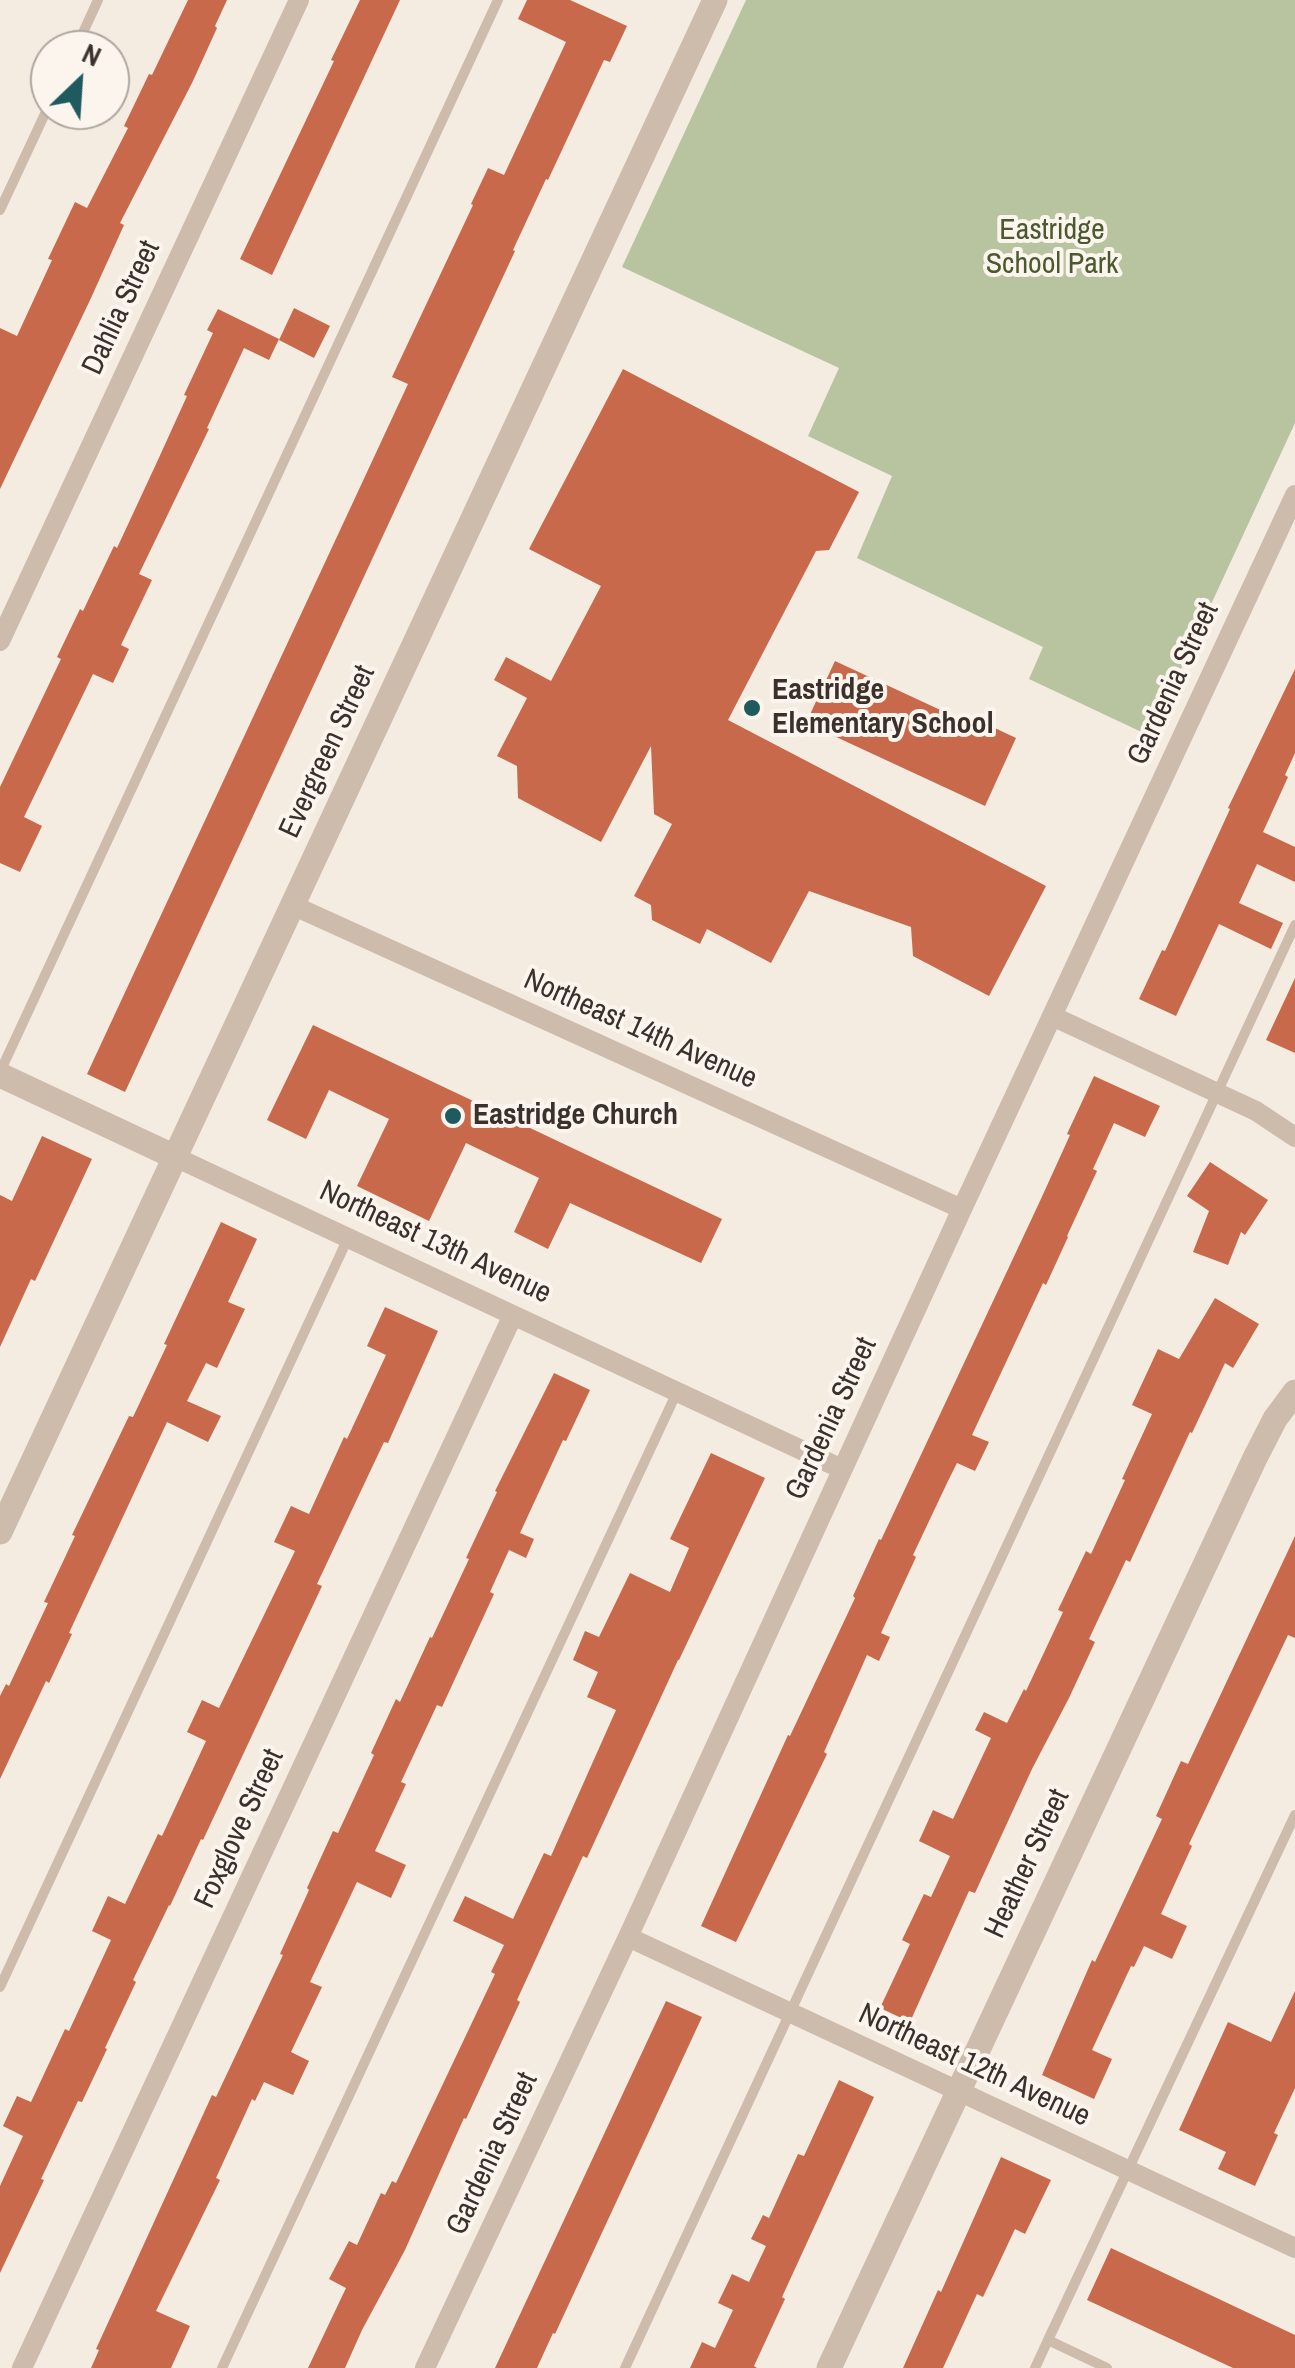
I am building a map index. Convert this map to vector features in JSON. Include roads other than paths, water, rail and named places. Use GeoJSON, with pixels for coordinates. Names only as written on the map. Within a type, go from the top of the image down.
{"type":"FeatureCollection","features":[{"type":"Feature","properties":{"kind":"street","name":"Dahlia Street"},"geometry":{"type":"LineString","coordinates":[[0,642],[299,0]]}},
{"type":"Feature","properties":{"kind":"street","name":"Evergreen Street"},"geometry":{"type":"LineString","coordinates":[[0,1532],[715,0]]}},
{"type":"Feature","properties":{"kind":"street","name":"Gardenia Street"},"geometry":{"type":"LineString","coordinates":[[425,2368],[1295,496]]}},
{"type":"Feature","properties":{"kind":"street","name":"Northeast 14th Avenue"},"geometry":{"type":"LineString","coordinates":[[292,905],[962,1209]]}},
{"type":"Feature","properties":{"kind":"street"},"geometry":{"type":"LineString","coordinates":[[1052,1016],[1256,1111],[1295,1137]]}},
{"type":"Feature","properties":{"kind":"street","name":"Northeast 13th Avenue"},"geometry":{"type":"LineString","coordinates":[[0,1074],[842,1469]]}},
{"type":"Feature","properties":{"kind":"street","name":"Foxglove Street"},"geometry":{"type":"LineString","coordinates":[[22,2368],[513,1315]]}},
{"type":"Feature","properties":{"kind":"street","name":"Heather Street"},"geometry":{"type":"LineString","coordinates":[[829,2368],[1255,1458],[1295,1392]]}},
{"type":"Feature","properties":{"kind":"street","name":"Northeast 12th Avenue"},"geometry":{"type":"LineString","coordinates":[[628,1937],[1295,2248]]}},
{"type":"Feature","properties":{"kind":"lane"},"geometry":{"type":"LineString","coordinates":[[84,30],[98,0]]}},
{"type":"Feature","properties":{"kind":"lane"},"geometry":{"type":"LineString","coordinates":[[0,1074],[498,0]]}},
{"type":"Feature","properties":{"kind":"lane"},"geometry":{"type":"LineString","coordinates":[[0,210],[38,130]]}},
{"type":"Feature","properties":{"kind":"lane"},"geometry":{"type":"LineString","coordinates":[[625,2368],[1295,925]]}},
{"type":"Feature","properties":{"kind":"lane"},"geometry":{"type":"LineString","coordinates":[[0,1987],[348,1238]]}},
{"type":"Feature","properties":{"kind":"lane"},"geometry":{"type":"LineString","coordinates":[[222,2368],[677,1392]]}},
{"type":"Feature","properties":{"kind":"lane"},"geometry":{"type":"LineString","coordinates":[[1036,2368],[1295,1816]]}},
{"type":"Feature","properties":{"kind":"lane"},"geometry":{"type":"LineString","coordinates":[[1048,2340],[1107,2368]]}},
{"type":"Feature","properties":{"kind":"place","name":"Eastridge Elementary School"},"geometry":{"type":"Point","coordinates":[752,708]}},
{"type":"Feature","properties":{"kind":"place","name":"Eastridge Church"},"geometry":{"type":"Point","coordinates":[453,1116]}},
{"type":"Feature","properties":{"kind":"park label","name":"Eastridge School Park"},"geometry":{"type":"Point","coordinates":[1052,248]}}]}
